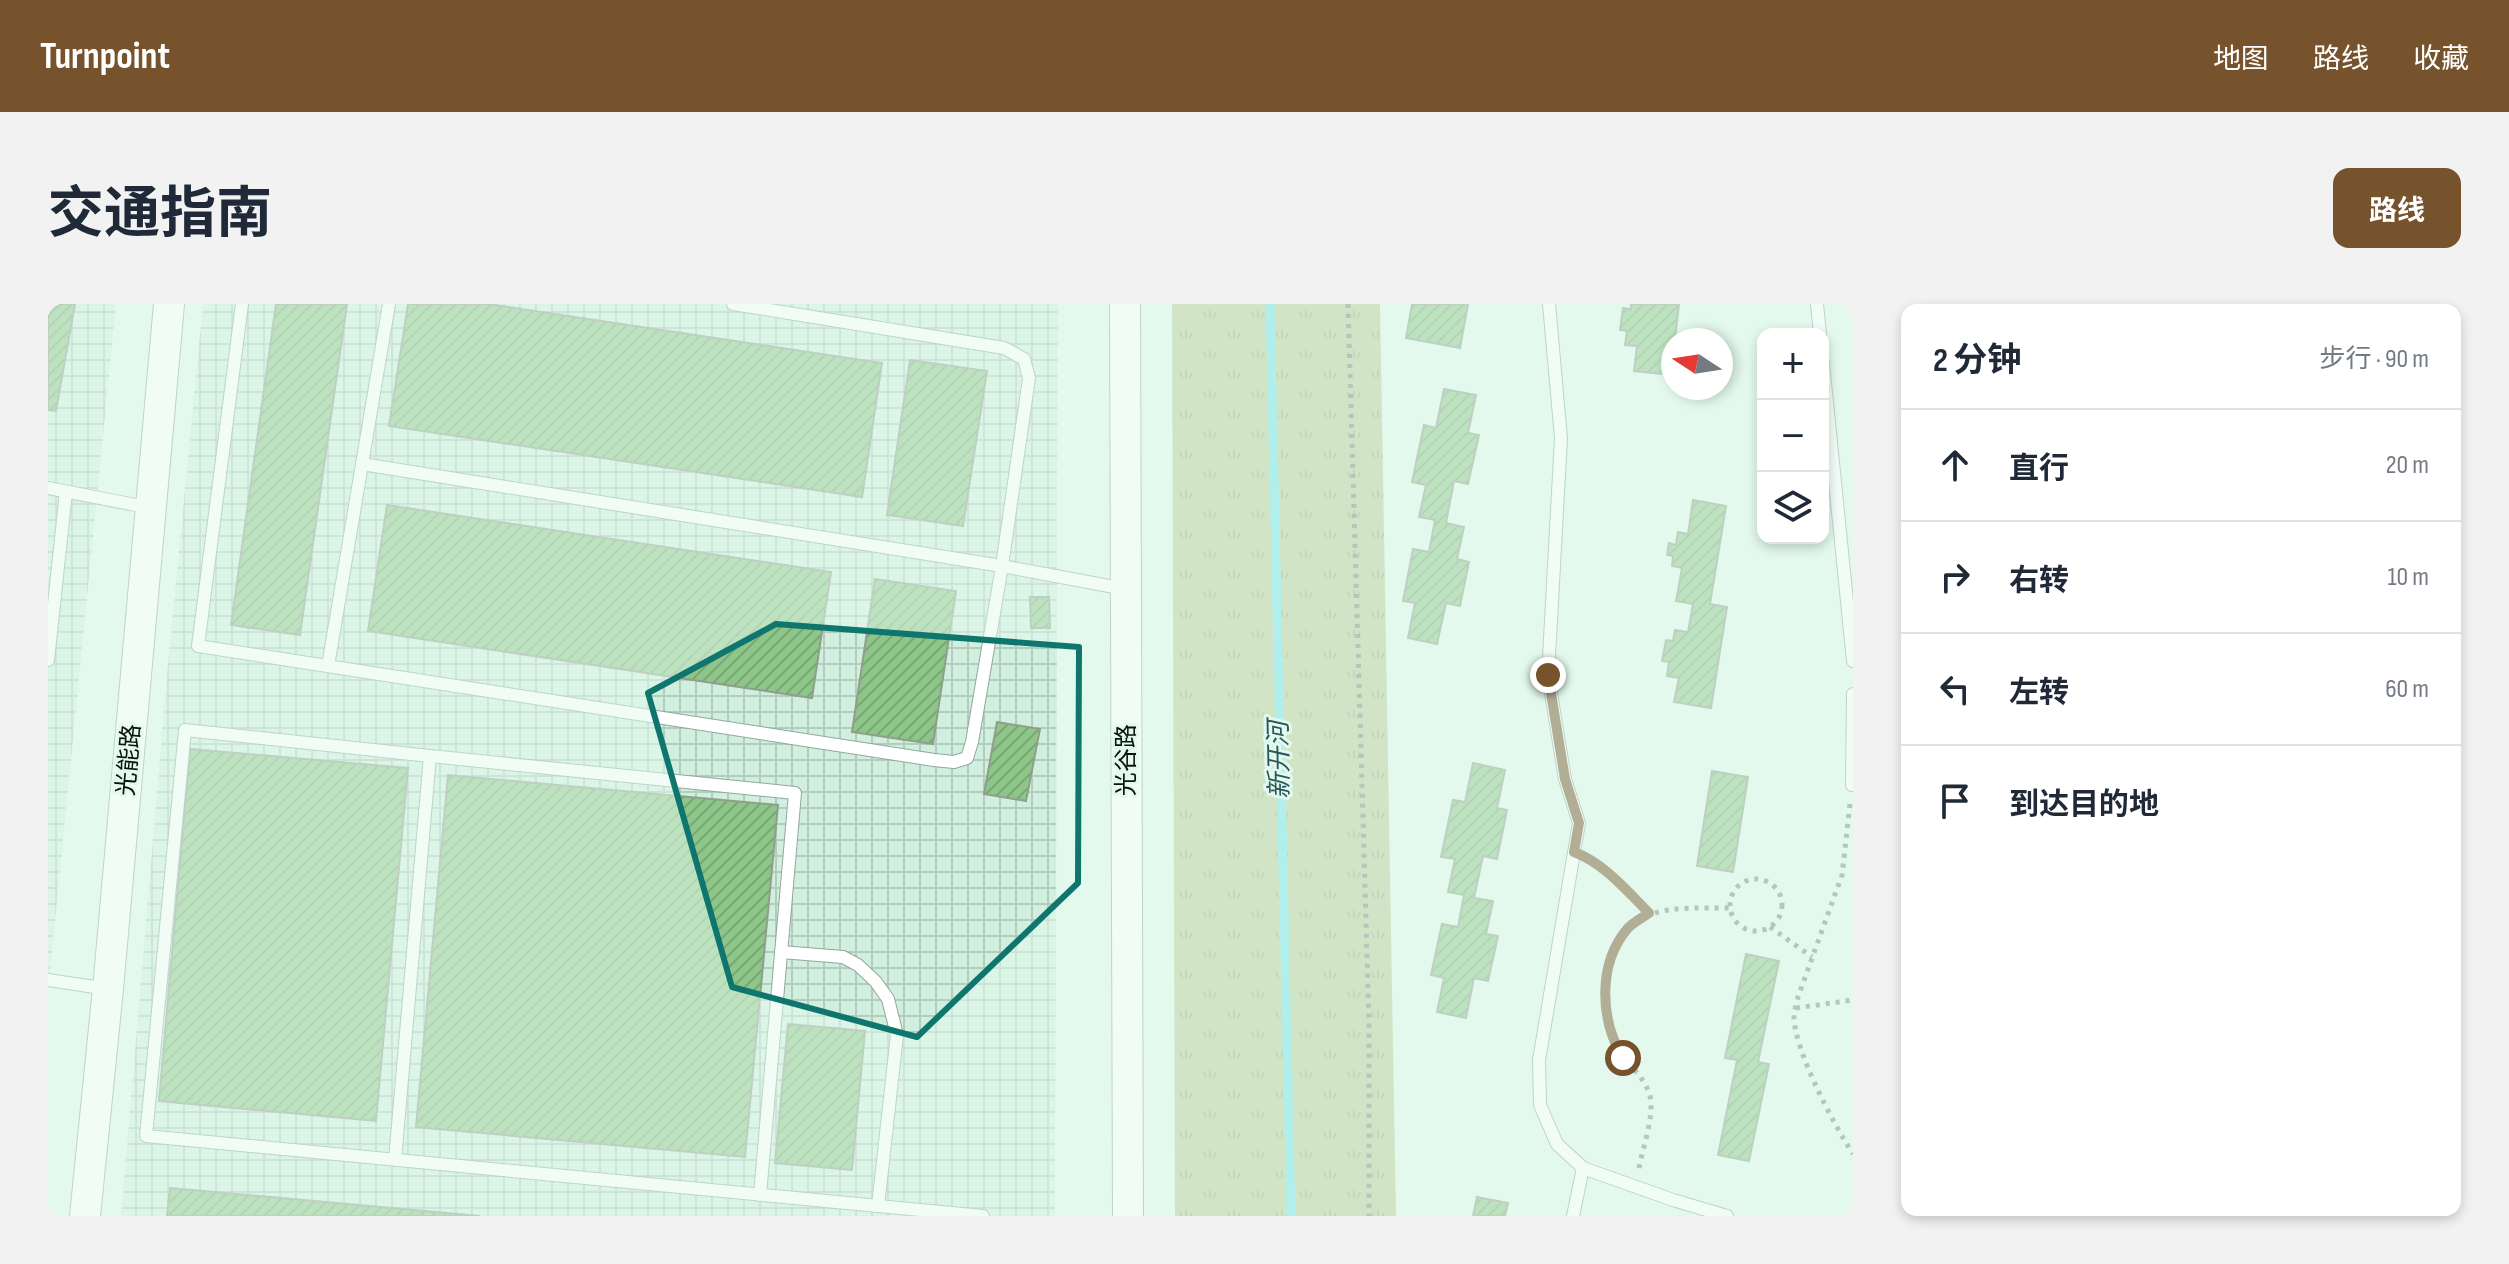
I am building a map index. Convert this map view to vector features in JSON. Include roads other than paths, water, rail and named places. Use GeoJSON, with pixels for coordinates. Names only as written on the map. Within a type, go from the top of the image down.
{"type":"FeatureCollection","features":[{"type":"Feature","properties":{"kind":"street","name":"光能路"},"geometry":{"type":"LineString","coordinates":[[85,1216],[169,304]]}},
{"type":"Feature","properties":{"kind":"street","name":"光谷路"},"geometry":{"type":"LineString","coordinates":[[1125,304],[1128,1216]]}},
{"type":"Feature","properties":{"kind":"lane"},"geometry":{"type":"LineString","coordinates":[[242,304],[198,646],[954,762],[967,758],[1002,566],[1029,378],[1024,359],[1004,348],[733,304]]}},
{"type":"Feature","properties":{"kind":"lane"},"geometry":{"type":"LineString","coordinates":[[328,666],[389,304]]}},
{"type":"Feature","properties":{"kind":"lane"},"geometry":{"type":"LineString","coordinates":[[1549,304],[1561,438],[1548,675],[1565,779],[1579,823],[1539,1060],[1540,1105],[1557,1144],[1583,1168],[1698,1212],[1727,1216]]}},
{"type":"Feature","properties":{"kind":"lane"},"geometry":{"type":"LineString","coordinates":[[1817,304],[1819,328]]}},
{"type":"Feature","properties":{"kind":"lane"},"geometry":{"type":"LineString","coordinates":[[1827,400],[1853,661]]}},
{"type":"Feature","properties":{"kind":"lane"},"geometry":{"type":"LineString","coordinates":[[362,464],[1002,566],[1125,589]]}},
{"type":"Feature","properties":{"kind":"lane"},"geometry":{"type":"LineString","coordinates":[[48,488],[151,508]]}},
{"type":"Feature","properties":{"kind":"lane"},"geometry":{"type":"LineString","coordinates":[[48,660],[66,492]]}},
{"type":"Feature","properties":{"kind":"lane"},"geometry":{"type":"LineString","coordinates":[[1852,785],[1853,694]]}},
{"type":"Feature","properties":{"kind":"lane"},"geometry":{"type":"LineString","coordinates":[[760,1195],[795,793],[185,730],[146,1136],[760,1195],[983,1216]]}},
{"type":"Feature","properties":{"kind":"lane"},"geometry":{"type":"LineString","coordinates":[[395,1160],[430,756]]}},
{"type":"Feature","properties":{"kind":"lane"},"geometry":{"type":"LineString","coordinates":[[781,952],[843,957],[858,965],[888,999],[897,1035],[878,1206]]}},
{"type":"Feature","properties":{"kind":"lane"},"geometry":{"type":"LineString","coordinates":[[48,980],[108,989]]}},
{"type":"Feature","properties":{"kind":"lane"},"geometry":{"type":"LineString","coordinates":[[1573,1216],[1583,1168]]}},
{"type":"Feature","properties":{"kind":"waterway","name":"新开河"},"geometry":{"type":"LineString","coordinates":[[1270,304],[1291,1216]]}}]}
